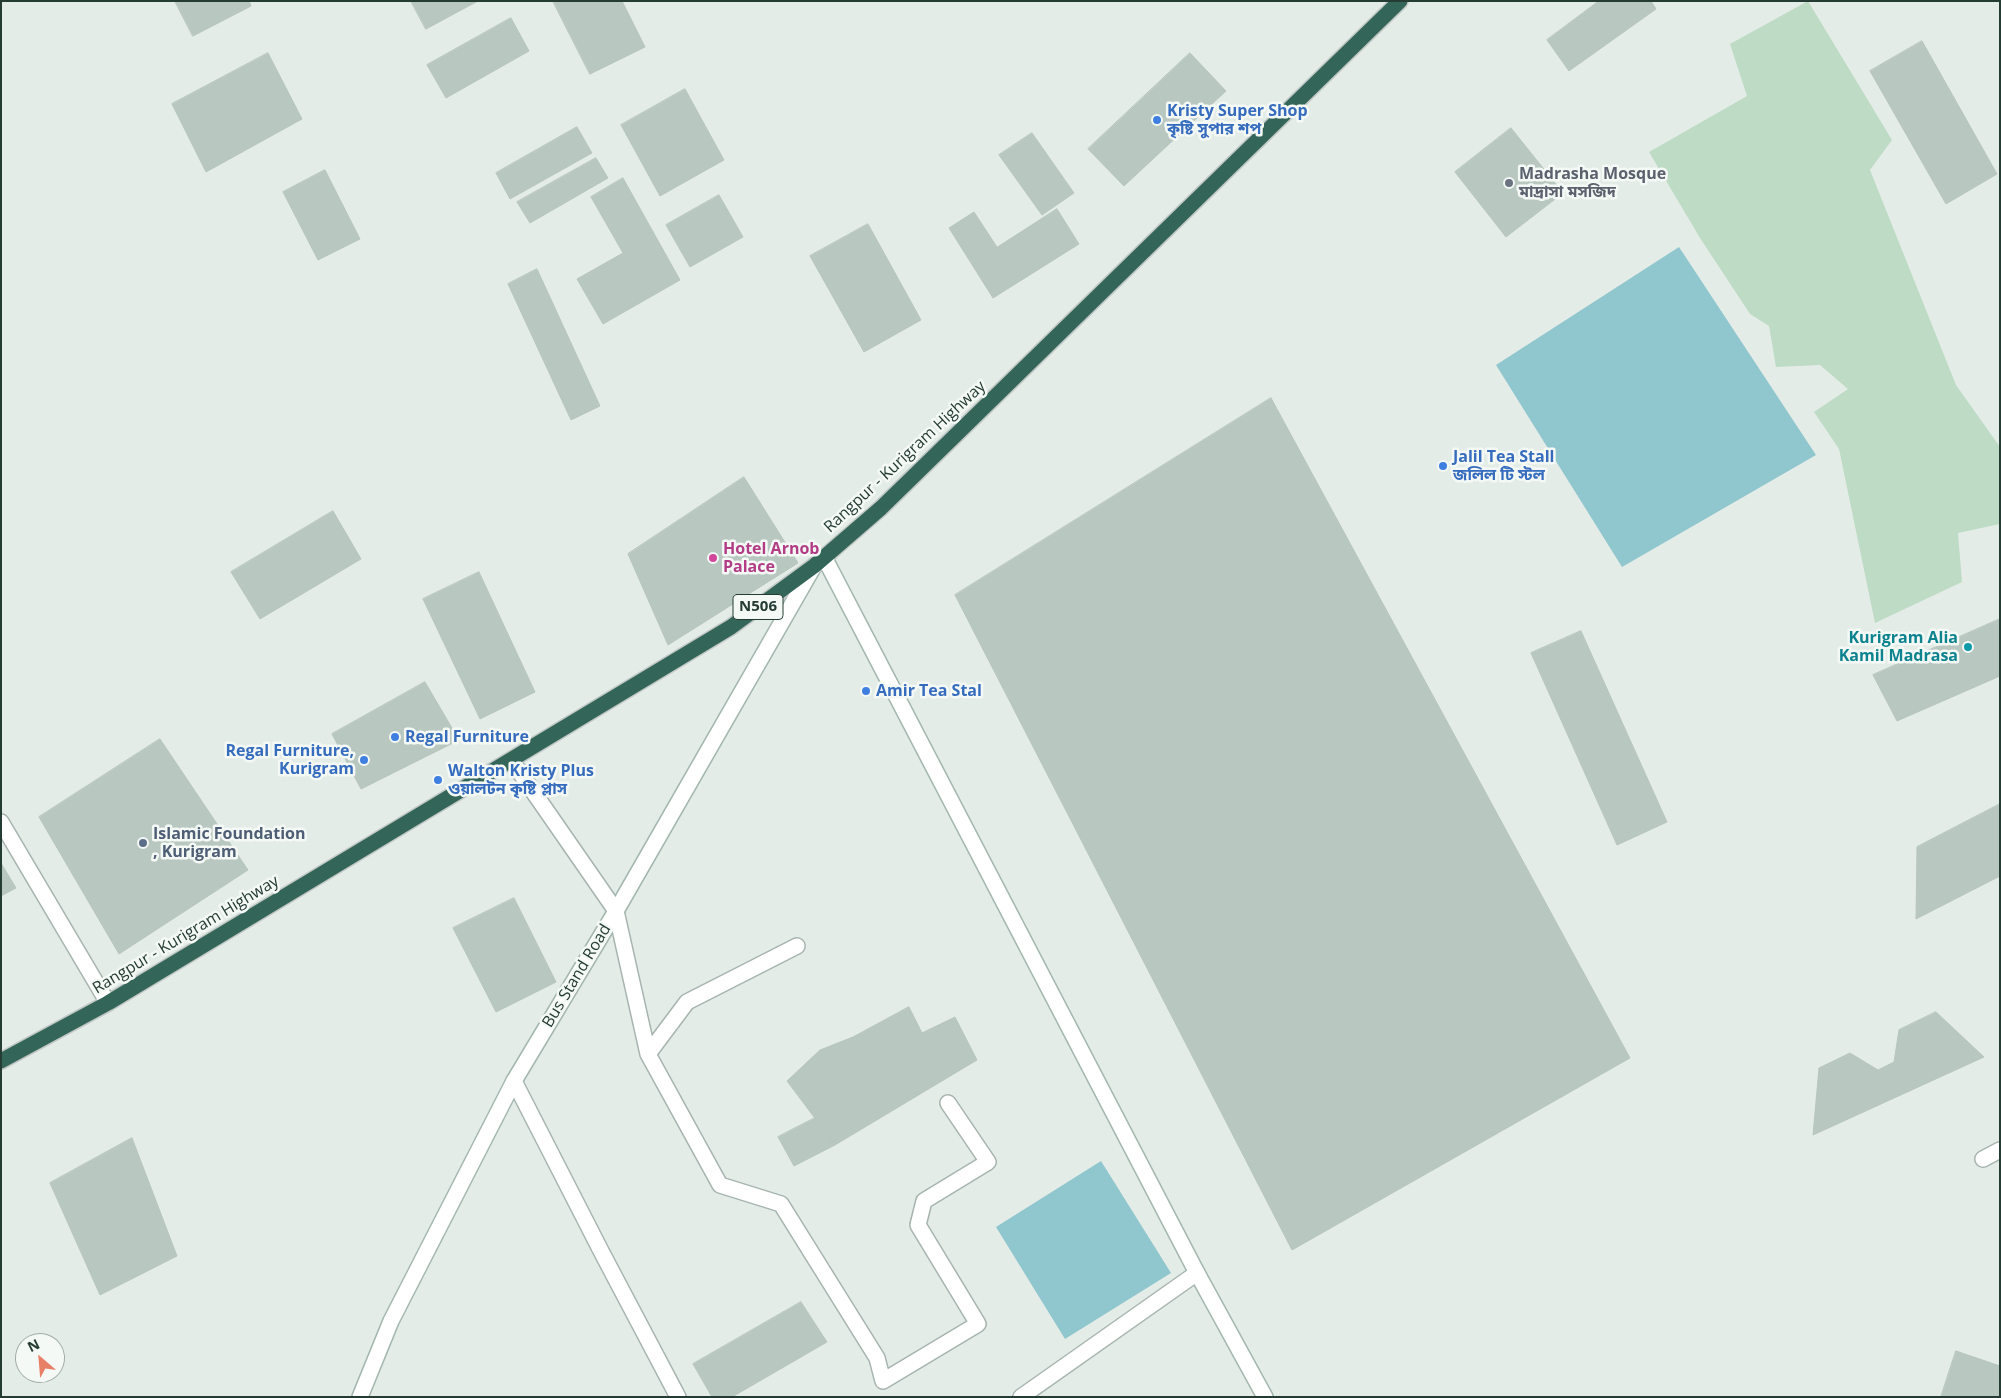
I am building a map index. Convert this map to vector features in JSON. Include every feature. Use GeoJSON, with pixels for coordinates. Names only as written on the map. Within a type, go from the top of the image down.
{"type":"FeatureCollection","features":[{"type":"Feature","properties":{"kind":"highway","name":"Rangpur - Kurigram Highway"},"geometry":{"type":"LineString","coordinates":[[1,1061],[108,1003],[512,761],[731,627],[819,562],[881,508],[1400,1]]}},
{"type":"Feature","properties":{"kind":"street","name":"Bus Stand Road"},"geometry":{"type":"LineString","coordinates":[[360,1397],[390,1322],[514,1081],[616,911],[819,562]]}},
{"type":"Feature","properties":{"kind":"street"},"geometry":{"type":"LineString","coordinates":[[819,562],[1196,1273],[1265,1397]]}},
{"type":"Feature","properties":{"kind":"street"},"geometry":{"type":"LineString","coordinates":[[512,761],[616,911],[648,1054],[720,1185],[781,1204],[877,1358],[883,1381],[978,1324],[918,1225],[924,1201],[988,1162],[948,1103]]}},
{"type":"Feature","properties":{"kind":"street"},"geometry":{"type":"LineString","coordinates":[[1,822],[108,1003]]}},
{"type":"Feature","properties":{"kind":"street"},"geometry":{"type":"LineString","coordinates":[[648,1054],[687,1002],[797,946]]}},
{"type":"Feature","properties":{"kind":"street"},"geometry":{"type":"LineString","coordinates":[[514,1081],[600,1251],[678,1397]]}},
{"type":"Feature","properties":{"kind":"street"},"geometry":{"type":"LineString","coordinates":[[1982,1159],[2000,1150]]}},
{"type":"Feature","properties":{"kind":"street"},"geometry":{"type":"LineString","coordinates":[[1021,1397],[1196,1273]]}},
{"type":"Feature","properties":{"kind":"green space"},"geometry":{"type":"Polygon","coordinates":[[[1808,1],[1892,140],[1870,170],[1956,385],[2000,447],[2000,524],[1958,533],[1962,582],[1875,623],[1839,449],[1814,412],[1848,389],[1820,365],[1776,367],[1769,326],[1750,314],[1700,238],[1649,152],[1747,96],[1730,44],[1808,1]]]}},
{"type":"Feature","properties":{"kind":"water"},"geometry":{"type":"Polygon","coordinates":[[[1679,247],[1816,455],[1622,567],[1496,365],[1679,247]]]}},
{"type":"Feature","properties":{"kind":"water"},"geometry":{"type":"Polygon","coordinates":[[[1101,1161],[1171,1273],[1065,1339],[996,1227],[1101,1161]]]}},
{"type":"Feature","properties":{"kind":"building"},"geometry":{"type":"Polygon","coordinates":[[[175,1],[249,1],[251,6],[193,36],[175,1]]]}},
{"type":"Feature","properties":{"kind":"building"},"geometry":{"type":"Polygon","coordinates":[[[411,1],[478,1],[426,29],[411,1]]]}},
{"type":"Feature","properties":{"kind":"building"},"geometry":{"type":"Polygon","coordinates":[[[553,1],[622,1],[645,47],[590,74],[553,1]]]}},
{"type":"Feature","properties":{"kind":"building"},"geometry":{"type":"Polygon","coordinates":[[[1599,1],[1651,1],[1656,9],[1569,71],[1547,40],[1599,1]]]}},
{"type":"Feature","properties":{"kind":"building"},"geometry":{"type":"Polygon","coordinates":[[[511,18],[529,51],[446,98],[427,65],[511,18]]]}},
{"type":"Feature","properties":{"kind":"building"},"geometry":{"type":"Polygon","coordinates":[[[1922,41],[1997,174],[1946,204],[1870,71],[1922,41]]]}},
{"type":"Feature","properties":{"kind":"building"},"geometry":{"type":"Polygon","coordinates":[[[268,53],[302,119],[206,172],[172,104],[268,53]]]}},
{"type":"Feature","properties":{"kind":"building","name":"Kristy Super Shop কৃষ্টি সুপার শপ"},"geometry":{"type":"Polygon","coordinates":[[[1190,53],[1226,91],[1124,186],[1088,149],[1190,53]]]}},
{"type":"Feature","properties":{"kind":"building"},"geometry":{"type":"Polygon","coordinates":[[[685,89],[724,160],[660,196],[621,125],[685,89]]]}},
{"type":"Feature","properties":{"kind":"building"},"geometry":{"type":"Polygon","coordinates":[[[577,127],[592,153],[510,199],[496,173],[577,127]]]}},
{"type":"Feature","properties":{"kind":"building","name":"Madrasha Mosque মাদ্রাসা মসজিদ"},"geometry":{"type":"Polygon","coordinates":[[[1511,128],[1563,193],[1506,237],[1455,172],[1511,128]]]}},
{"type":"Feature","properties":{"kind":"building"},"geometry":{"type":"Polygon","coordinates":[[[1032,133],[1074,193],[1042,215],[999,155],[1032,133]]]}},
{"type":"Feature","properties":{"kind":"building"},"geometry":{"type":"Polygon","coordinates":[[[596,158],[608,178],[530,223],[517,202],[596,158]]]}},
{"type":"Feature","properties":{"kind":"building"},"geometry":{"type":"Polygon","coordinates":[[[325,170],[360,239],[318,260],[283,192],[325,170]]]}},
{"type":"Feature","properties":{"kind":"building"},"geometry":{"type":"Polygon","coordinates":[[[623,178],[680,280],[603,324],[577,279],[623,253],[591,197],[623,178]]]}},
{"type":"Feature","properties":{"kind":"building"},"geometry":{"type":"Polygon","coordinates":[[[719,195],[743,237],[690,267],[666,225],[719,195]]]}},
{"type":"Feature","properties":{"kind":"building"},"geometry":{"type":"Polygon","coordinates":[[[1057,209],[1079,244],[993,298],[949,228],[974,212],[997,247],[1057,209]]]}},
{"type":"Feature","properties":{"kind":"building"},"geometry":{"type":"Polygon","coordinates":[[[868,224],[921,320],[864,352],[810,256],[868,224]]]}},
{"type":"Feature","properties":{"kind":"building"},"geometry":{"type":"Polygon","coordinates":[[[537,269],[600,406],[571,420],[508,284],[537,269]]]}},
{"type":"Feature","properties":{"kind":"building"},"geometry":{"type":"Polygon","coordinates":[[[1271,398],[1630,1058],[1292,1250],[955,595],[1271,398]]]}},
{"type":"Feature","properties":{"kind":"building","name":"Hotel Arnob Palace"},"geometry":{"type":"Polygon","coordinates":[[[744,477],[798,563],[668,645],[628,554],[744,477]]]}},
{"type":"Feature","properties":{"kind":"building"},"geometry":{"type":"Polygon","coordinates":[[[333,511],[361,559],[260,619],[231,572],[333,511]]]}},
{"type":"Feature","properties":{"kind":"building"},"geometry":{"type":"Polygon","coordinates":[[[479,572],[535,692],[480,719],[423,599],[479,572]]]}},
{"type":"Feature","properties":{"kind":"building","name":"Kurigram Alia Kamil Madrasa"},"geometry":{"type":"Polygon","coordinates":[[[2000,619],[2000,676],[1897,721],[1873,675],[2000,619]]]}},
{"type":"Feature","properties":{"kind":"building"},"geometry":{"type":"Polygon","coordinates":[[[1581,631],[1667,822],[1617,845],[1531,653],[1581,631]]]}},
{"type":"Feature","properties":{"kind":"building","name":"Regal Furniture"},"geometry":{"type":"Polygon","coordinates":[[[425,682],[459,740],[361,789],[332,734],[425,682]]]}},
{"type":"Feature","properties":{"kind":"building","name":"Islamic Foundation , Kurigram"},"geometry":{"type":"Polygon","coordinates":[[[160,739],[248,870],[119,954],[39,817],[160,739]]]}},
{"type":"Feature","properties":{"kind":"building"},"geometry":{"type":"Polygon","coordinates":[[[2000,804],[2000,876],[1916,919],[1917,847],[2000,804]]]}},
{"type":"Feature","properties":{"kind":"building"},"geometry":{"type":"Polygon","coordinates":[[[1,863],[16,888],[1,896],[1,863]]]}},
{"type":"Feature","properties":{"kind":"building"},"geometry":{"type":"Polygon","coordinates":[[[514,898],[556,982],[496,1012],[453,928],[514,898]]]}},
{"type":"Feature","properties":{"kind":"building"},"geometry":{"type":"Polygon","coordinates":[[[909,1007],[922,1033],[955,1017],[977,1060],[835,1145],[787,1081],[820,1050],[853,1037],[909,1007]]]}},
{"type":"Feature","properties":{"kind":"building"},"geometry":{"type":"Polygon","coordinates":[[[1936,1012],[1984,1057],[1813,1135],[1819,1068],[1850,1053],[1878,1070],[1894,1062],[1899,1030],[1936,1012]]]}},
{"type":"Feature","properties":{"kind":"building"},"geometry":{"type":"Polygon","coordinates":[[[815,1118],[835,1145],[794,1166],[778,1137],[815,1118]]]}},
{"type":"Feature","properties":{"kind":"building"},"geometry":{"type":"Polygon","coordinates":[[[132,1138],[177,1256],[100,1295],[50,1183],[132,1138]]]}},
{"type":"Feature","properties":{"kind":"building"},"geometry":{"type":"Polygon","coordinates":[[[801,1302],[827,1342],[732,1397],[712,1397],[693,1364],[801,1302]]]}},
{"type":"Feature","properties":{"kind":"building"},"geometry":{"type":"Polygon","coordinates":[[[1956,1351],[2000,1366],[2000,1397],[1941,1397],[1956,1351]]]}},
{"type":"Feature","properties":{"kind":"place","name":"Kristy Super Shop কৃষ্টি সুপার শপ"},"geometry":{"type":"Point","coordinates":[1157,120]}},
{"type":"Feature","properties":{"kind":"place","name":"Madrasha Mosque মাদ্রাসা মসজিদ"},"geometry":{"type":"Point","coordinates":[1509,183]}},
{"type":"Feature","properties":{"kind":"place","name":"Jalil Tea Stall জলিল টি স্টল"},"geometry":{"type":"Point","coordinates":[1443,466]}},
{"type":"Feature","properties":{"kind":"place","name":"Hotel Arnob Palace"},"geometry":{"type":"Point","coordinates":[713,558]}},
{"type":"Feature","properties":{"kind":"place","name":"Kurigram Alia Kamil Madrasa"},"geometry":{"type":"Point","coordinates":[1968,647]}},
{"type":"Feature","properties":{"kind":"place","name":"Amir Tea Stal"},"geometry":{"type":"Point","coordinates":[866,691]}},
{"type":"Feature","properties":{"kind":"place","name":"Regal Furniture"},"geometry":{"type":"Point","coordinates":[395,737]}},
{"type":"Feature","properties":{"kind":"place","name":"Regal Furniture, Kurigram"},"geometry":{"type":"Point","coordinates":[364,760]}},
{"type":"Feature","properties":{"kind":"place","name":"Walton Kristy Plus ওয়ালটন কৃষ্টি প্লাস"},"geometry":{"type":"Point","coordinates":[438,780]}},
{"type":"Feature","properties":{"kind":"place","name":"Islamic Foundation , Kurigram"},"geometry":{"type":"Point","coordinates":[143,843]}}]}
